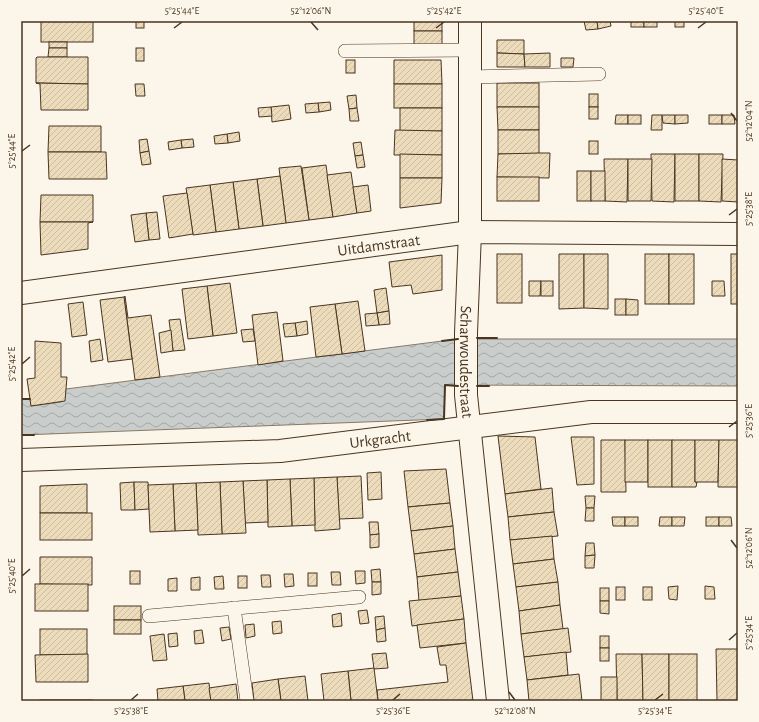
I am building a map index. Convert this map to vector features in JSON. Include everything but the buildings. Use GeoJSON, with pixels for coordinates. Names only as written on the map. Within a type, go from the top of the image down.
{"type":"FeatureCollection","features":[{"type":"Feature","properties":{"kind":"street","name":"Scharwoudestraat"},"geometry":{"type":"LineString","coordinates":[[470,21],[470,232],[466,333],[466,395],[498,701]]}},
{"type":"Feature","properties":{"kind":"street","name":"Uitdamstraat"},"geometry":{"type":"LineString","coordinates":[[21,293],[470,232],[738,234]]}},
{"type":"Feature","properties":{"kind":"street","name":"Urkgracht"},"geometry":{"type":"LineString","coordinates":[[21,460],[280,451],[591,412],[738,412]]}},
{"type":"Feature","properties":{"kind":"lane"},"geometry":{"type":"LineString","coordinates":[[345,51],[470,50]]}},
{"type":"Feature","properties":{"kind":"lane"},"geometry":{"type":"LineString","coordinates":[[470,77],[599,74]]}},
{"type":"Feature","properties":{"kind":"lane"},"geometry":{"type":"LineString","coordinates":[[149,616],[359,597]]}},
{"type":"Feature","properties":{"kind":"lane"},"geometry":{"type":"LineString","coordinates":[[234,608],[247,701]]}},
{"type":"Feature","properties":{"kind":"water"},"geometry":{"type":"Polygon","coordinates":[[[458,339],[738,339],[738,386],[445,385],[444,419],[21,435],[21,399],[30,399],[31,406],[61,402],[66,389],[458,339]]]}},
{"type":"Feature","properties":{"kind":"wall"},"geometry":{"type":"LineString","coordinates":[[477,338],[497,338]]}},
{"type":"Feature","properties":{"kind":"wall"},"geometry":{"type":"LineString","coordinates":[[442,341],[458,339]]}},
{"type":"Feature","properties":{"kind":"wall"},"geometry":{"type":"LineString","coordinates":[[427,420],[444,419],[445,385],[458,386]]}},
{"type":"Feature","properties":{"kind":"wall"},"geometry":{"type":"LineString","coordinates":[[477,386],[489,386]]}},
{"type":"Feature","properties":{"kind":"wall"},"geometry":{"type":"LineString","coordinates":[[21,399],[30,399]]}},
{"type":"Feature","properties":{"kind":"wall"},"geometry":{"type":"LineString","coordinates":[[21,435],[34,435]]}}]}
